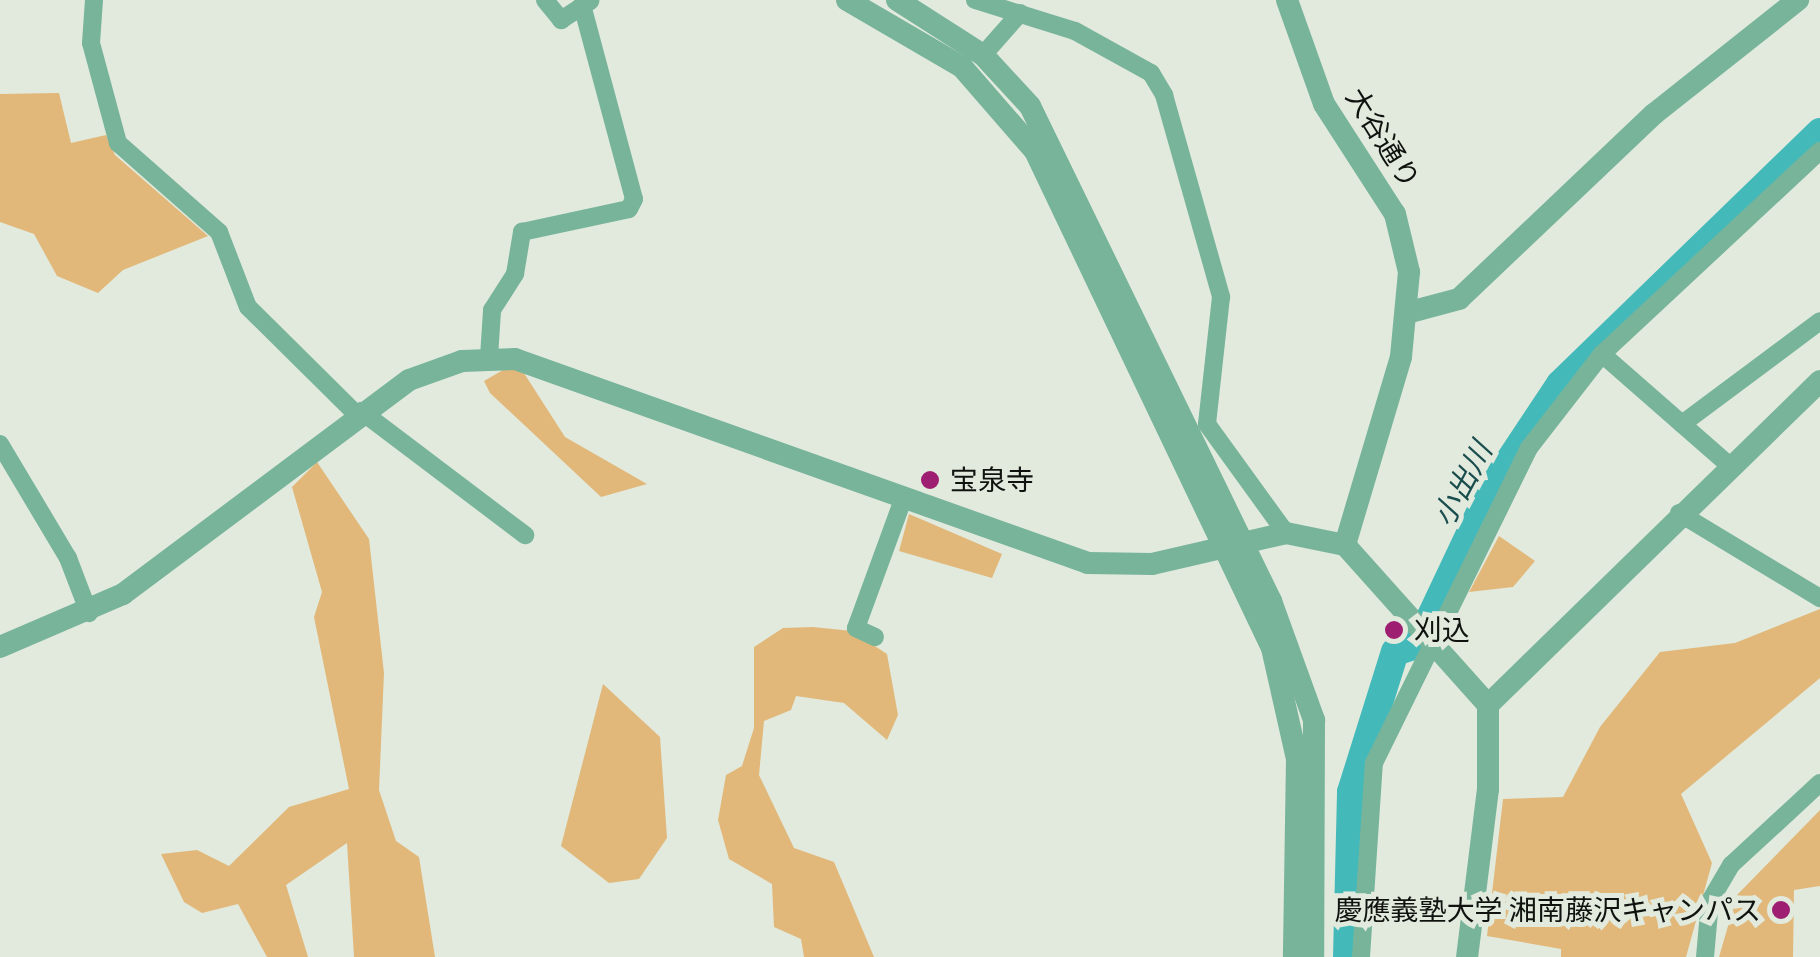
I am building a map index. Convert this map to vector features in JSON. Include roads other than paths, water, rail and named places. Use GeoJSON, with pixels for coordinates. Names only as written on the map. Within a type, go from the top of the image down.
{"type":"FeatureCollection","features":[{"type":"Feature","properties":{"kind":"street"},"geometry":{"type":"LineString","coordinates":[[94,0],[91,44],[118,144],[219,232],[248,308],[359,413],[525,535]]}},
{"type":"Feature","properties":{"kind":"street"},"geometry":{"type":"LineString","coordinates":[[489,357],[492,310],[515,274],[522,232],[629,210],[634,200],[586,3],[561,20],[546,0]]}},
{"type":"Feature","properties":{"kind":"street"},"geometry":{"type":"LineString","coordinates":[[846,0],[962,66],[1035,151],[1234,547],[1272,648],[1289,710],[1294,957]]}},
{"type":"Feature","properties":{"kind":"street"},"geometry":{"type":"LineString","coordinates":[[896,0],[983,55],[1030,106],[1067,168],[1314,720],[1312,957]]}},
{"type":"Feature","properties":{"kind":"street"},"geometry":{"type":"LineString","coordinates":[[975,0],[1020,13],[1129,60],[1164,95],[1220,297],[1207,424],[1286,533]]}},
{"type":"Feature","properties":{"kind":"street","name":"大谷通り"},"geometry":{"type":"LineString","coordinates":[[1287,0],[1324,104],[1395,214],[1410,312]]}},
{"type":"Feature","properties":{"kind":"street"},"geometry":{"type":"LineString","coordinates":[[1345,545],[1410,312],[1459,300],[1654,114],[1798,0]]}},
{"type":"Feature","properties":{"kind":"street"},"geometry":{"type":"LineString","coordinates":[[983,55],[1020,13]]}},
{"type":"Feature","properties":{"kind":"street"},"geometry":{"type":"LineString","coordinates":[[1361,957],[1366,792],[1426,632],[1529,448],[1602,354],[1820,151]]}},
{"type":"Feature","properties":{"kind":"street"},"geometry":{"type":"LineString","coordinates":[[1682,424],[1820,321]]}},
{"type":"Feature","properties":{"kind":"street"},"geometry":{"type":"LineString","coordinates":[[1602,354],[1729,465]]}},
{"type":"Feature","properties":{"kind":"street"},"geometry":{"type":"LineString","coordinates":[[0,647],[88,612],[359,413],[432,370],[489,357],[546,366],[1088,563],[1152,564],[1286,533],[1345,545],[1488,706],[1488,789],[1466,957]]}},
{"type":"Feature","properties":{"kind":"street"},"geometry":{"type":"LineString","coordinates":[[1488,706],[1729,465],[1820,381]]}},
{"type":"Feature","properties":{"kind":"street"},"geometry":{"type":"LineString","coordinates":[[0,444],[68,558],[88,612]]}},
{"type":"Feature","properties":{"kind":"street"},"geometry":{"type":"LineString","coordinates":[[875,637],[856,628],[904,497]]}},
{"type":"Feature","properties":{"kind":"street"},"geometry":{"type":"LineString","coordinates":[[1679,514],[1820,598]]}},
{"type":"Feature","properties":{"kind":"street"},"geometry":{"type":"LineString","coordinates":[[1705,957],[1710,900],[1731,865],[1820,784]]}},
{"type":"Feature","properties":{"kind":"waterway","name":"小出川"},"geometry":{"type":"LineString","coordinates":[[1347,957],[1351,792],[1395,652],[1413,646],[1493,485],[1560,384],[1820,132]]}},
{"type":"Feature","properties":{"kind":"place","name":"宝泉寺"},"geometry":{"type":"Point","coordinates":[930,480]}},
{"type":"Feature","properties":{"kind":"place","name":"刈込"},"geometry":{"type":"Point","coordinates":[1394,630]}},
{"type":"Feature","properties":{"kind":"place","name":"慶應義塾大学 湘南藤沢キャンパス"},"geometry":{"type":"Point","coordinates":[1781,910]}}]}
